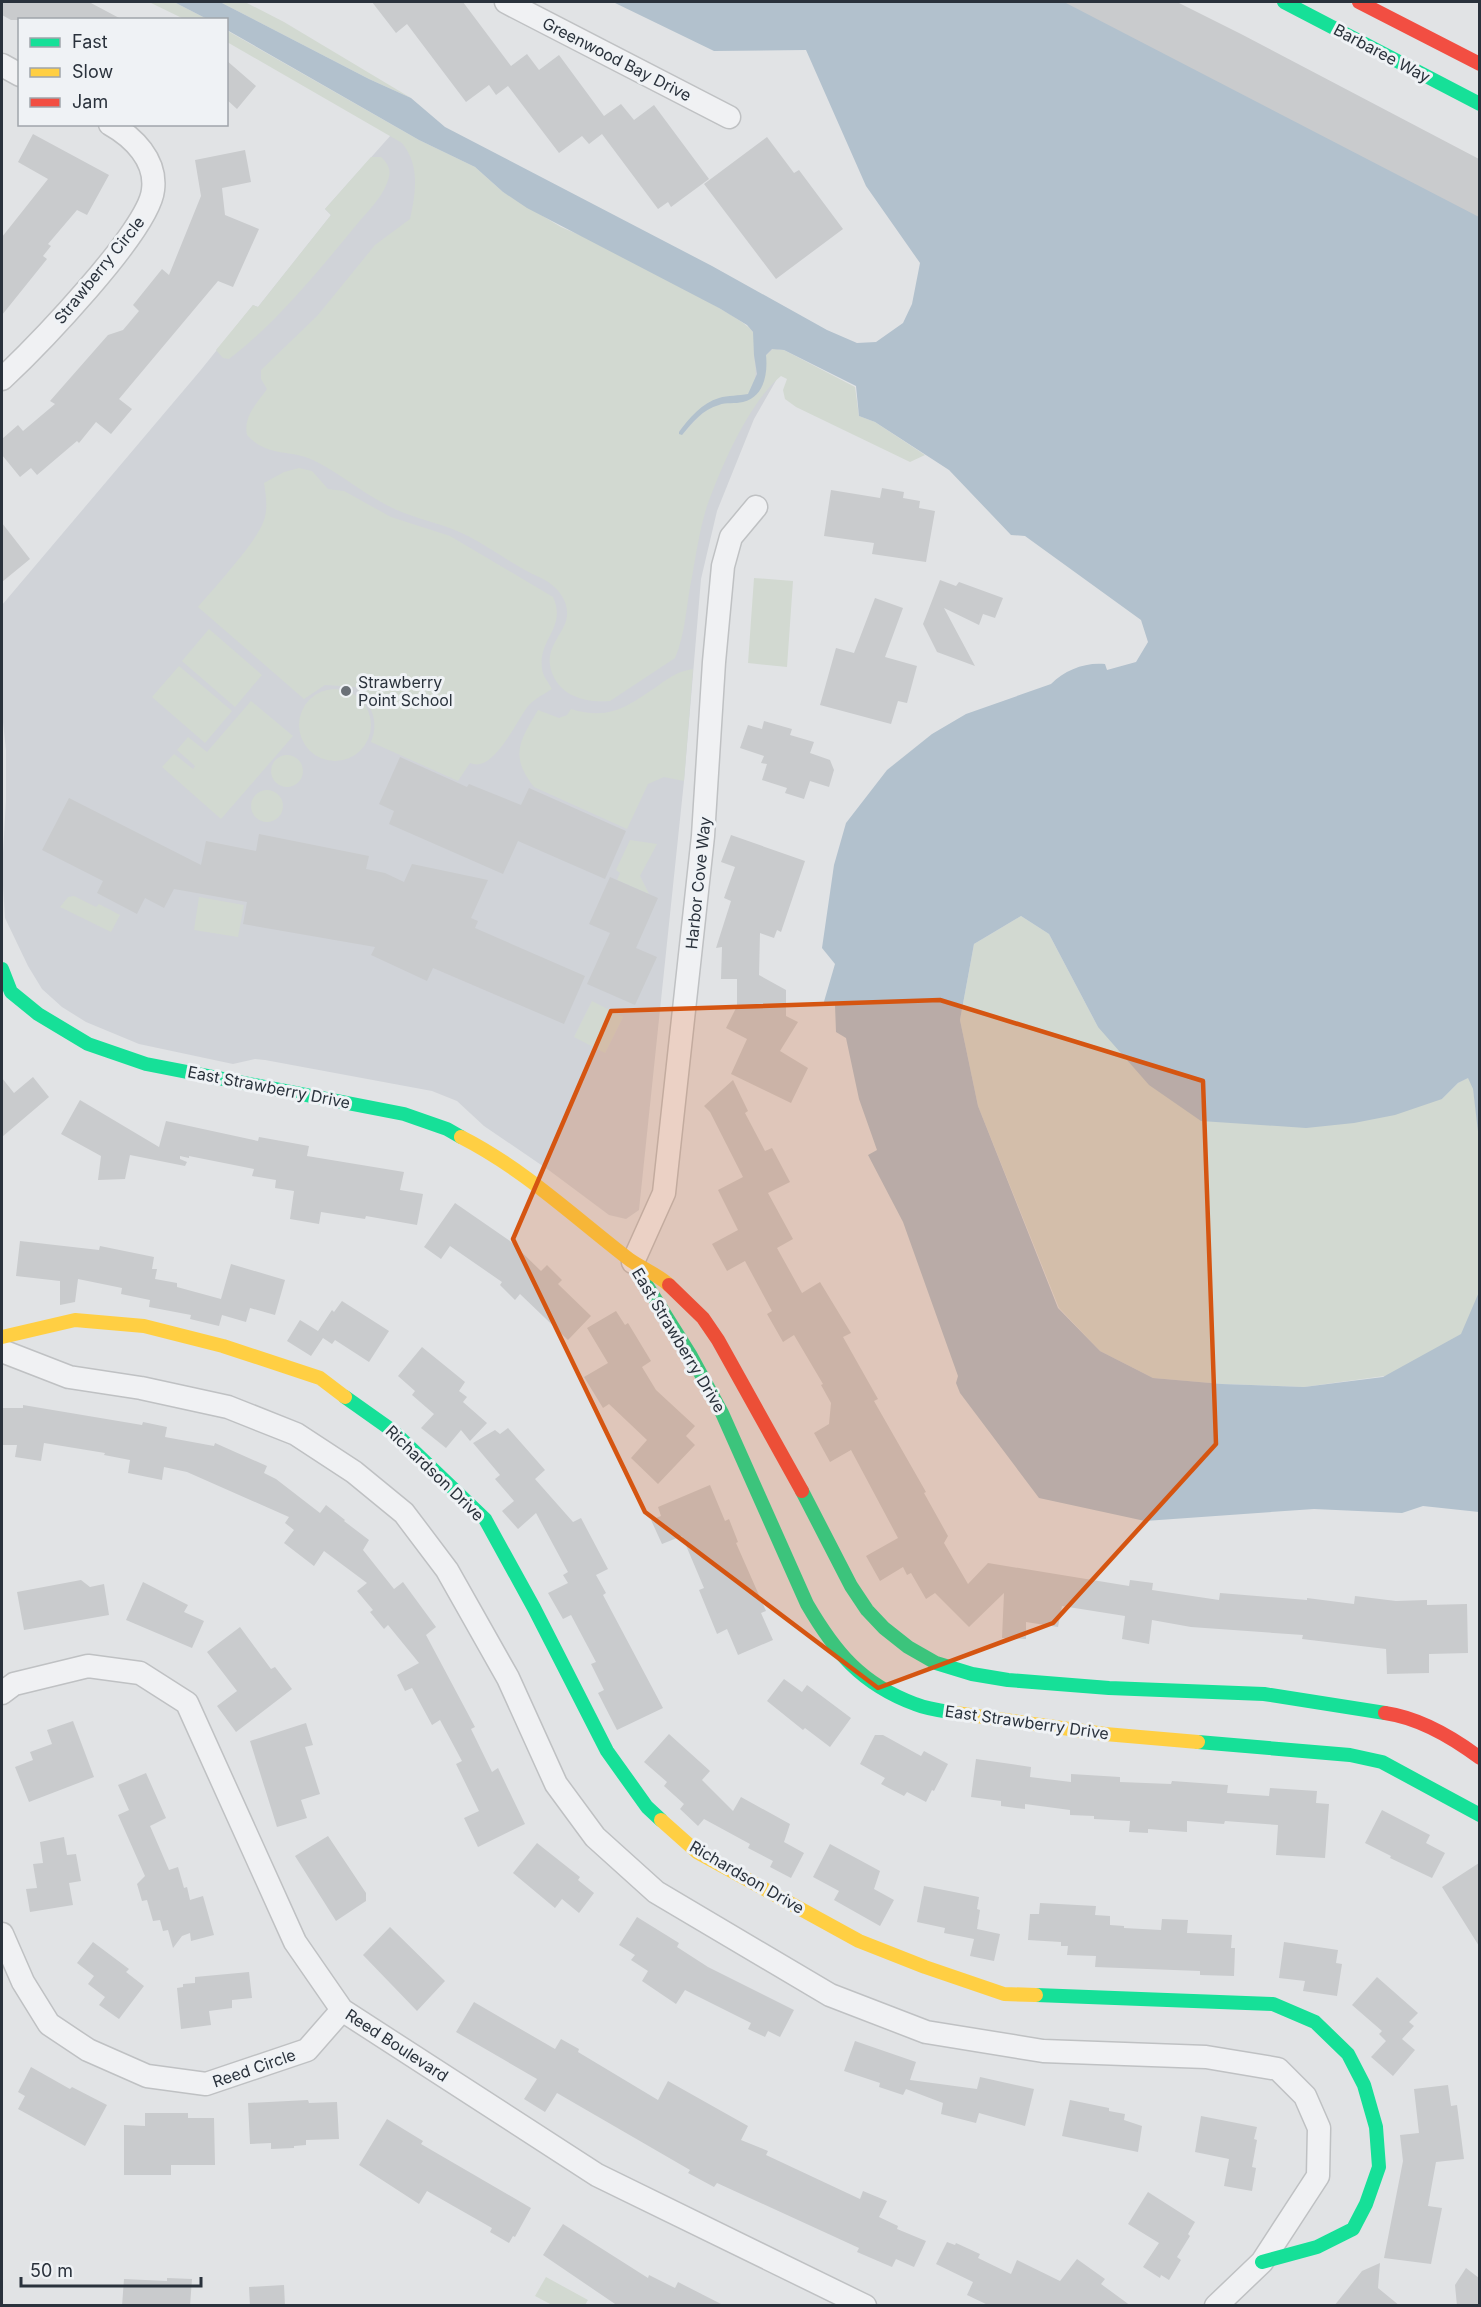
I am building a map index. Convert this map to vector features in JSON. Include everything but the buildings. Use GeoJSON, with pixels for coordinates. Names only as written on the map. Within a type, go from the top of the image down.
{"type":"FeatureCollection","features":[{"type":"Feature","properties":{"kind":"street","name":"Greenwood Bay Drive"},"geometry":{"type":"LineString","coordinates":[[506,2],[729,117]]}},
{"type":"Feature","properties":{"kind":"street","name":"Barbaree Way"},"geometry":{"type":"LineString","coordinates":[[1284,2],[1479,104]]}},
{"type":"Feature","properties":{"kind":"street"},"geometry":{"type":"LineString","coordinates":[[1359,2],[1479,64]]}},
{"type":"Feature","properties":{"kind":"street"},"geometry":{"type":"LineString","coordinates":[[2,65],[18,74]]}},
{"type":"Feature","properties":{"kind":"street","name":"Strawberry Circle"},"geometry":{"type":"LineString","coordinates":[[2,379],[27,355],[98,276],[152,201],[154,187],[145,155],[135,142],[113,126]]}},
{"type":"Feature","properties":{"kind":"street","name":"Harbor Cove Way"},"geometry":{"type":"LineString","coordinates":[[633,1262],[664,1193],[703,836],[714,662],[723,566],[731,537],[756,507]]}},
{"type":"Feature","properties":{"kind":"street","name":"East Strawberry Drive"},"geometry":{"type":"LineString","coordinates":[[2,969],[6,996],[88,1044],[146,1064],[404,1114],[447,1129],[485,1149],[526,1176],[633,1262],[657,1274],[703,1318],[781,1450],[851,1586],[867,1610],[884,1628],[908,1647],[936,1663],[972,1674],[1008,1680],[1109,1688],[1264,1694],[1392,1714],[1429,1726],[1460,1743],[1479,1758]]}},
{"type":"Feature","properties":{"kind":"street","name":"East Strawberry Drive"},"geometry":{"type":"LineString","coordinates":[[633,1262],[691,1356],[722,1413],[807,1604],[824,1633],[844,1659],[866,1678],[916,1705],[979,1718],[1105,1734],[1350,1755],[1382,1762],[1479,1815]]}},
{"type":"Feature","properties":{"kind":"street","name":"Richardson Drive"},"geometry":{"type":"LineString","coordinates":[[2,1337],[75,1320],[144,1326],[223,1346],[320,1378],[393,1431],[485,1519],[534,1608],[607,1751],[647,1807],[697,1852],[860,1941],[925,1967],[1004,1994],[1273,2004],[1315,2022],[1348,2054],[1364,2085],[1376,2127],[1379,2167],[1366,2204],[1353,2229],[1317,2247],[1262,2262]]}},
{"type":"Feature","properties":{"kind":"street","name":"Richardson Drive"},"geometry":{"type":"LineString","coordinates":[[2,1351],[69,1377],[141,1388],[228,1407],[296,1434],[354,1472],[404,1513],[447,1570],[508,1678],[556,1784],[595,1837],[656,1892],[830,1995],[926,2032],[938,2034],[1043,2051],[1206,2057],[1278,2069],[1305,2096],[1319,2128],[1318,2176],[1262,2262],[1216,2306]]}},
{"type":"Feature","properties":{"kind":"street","name":"Reed Boulevard"},"geometry":{"type":"LineString","coordinates":[[2,1693],[14,1683],[88,1666],[140,1673],[187,1703],[295,1942],[342,2010],[597,2175],[865,2306]]}},
{"type":"Feature","properties":{"kind":"street","name":"Reed Circle"},"geometry":{"type":"LineString","coordinates":[[2,1934],[23,1982],[50,2024],[88,2050],[147,2076],[206,2084],[307,2050],[342,2010]]}},
{"type":"Feature","properties":{"kind":"highlighted area"},"geometry":{"type":"Polygon","coordinates":[[[940,1000],[1203,1081],[1216,1444],[1053,1623],[878,1688],[645,1512],[513,1239],[611,1011],[940,1000]]]}},
{"type":"Feature","properties":{"kind":"shaded area"},"geometry":{"type":"Polygon","coordinates":[[[149,2],[174,2],[205,18],[182,18],[149,2]]]}},
{"type":"Feature","properties":{"kind":"shaded area"},"geometry":{"type":"Polygon","coordinates":[[[220,2],[245,2],[284,22],[411,98],[369,79],[220,2]]]}},
{"type":"Feature","properties":{"kind":"shaded area"},"geometry":{"type":"Polygon","coordinates":[[[228,31],[419,140],[475,167],[503,192],[561,227],[675,283],[745,324],[754,335],[756,371],[748,394],[703,407],[679,431],[682,435],[713,406],[746,400],[756,395],[765,356],[773,349],[784,350],[855,387],[859,416],[875,422],[925,455],[910,462],[796,407],[785,399],[783,390],[787,379],[781,376],[769,387],[747,418],[713,490],[700,532],[684,629],[675,658],[610,701],[591,701],[567,692],[555,679],[551,670],[550,658],[554,644],[565,624],[567,609],[562,596],[546,580],[521,568],[468,536],[392,508],[317,462],[299,455],[264,447],[247,435],[249,416],[267,389],[261,379],[261,370],[318,315],[375,245],[410,219],[415,179],[412,160],[402,143],[228,43],[228,31]]]}},
{"type":"Feature","properties":{"kind":"shaded area","name":"Strawberry Point School"},"geometry":{"type":"Polygon","coordinates":[[[391,135],[790,356],[754,419],[717,511],[701,579],[684,781],[639,1210],[626,1219],[609,1215],[484,1126],[457,1101],[432,1091],[265,1060],[255,1059],[233,1064],[139,1044],[86,1022],[62,1007],[42,989],[5,918],[2,870],[6,750],[2,713],[2,605],[253,305],[258,307],[331,215],[325,209],[391,135]]]}},
{"type":"Feature","properties":{"kind":"shaded area"},"geometry":{"type":"Polygon","coordinates":[[[371,157],[381,157],[389,171],[387,184],[379,198],[279,314],[229,359],[223,358],[216,350],[253,305],[258,307],[331,215],[325,209],[371,157]]]}},
{"type":"Feature","properties":{"kind":"shaded area"},"geometry":{"type":"Polygon","coordinates":[[[299,468],[312,471],[328,489],[344,491],[391,517],[450,536],[553,597],[557,617],[542,658],[543,673],[552,689],[529,705],[504,743],[488,761],[479,764],[470,763],[458,781],[371,742],[374,734],[374,719],[369,706],[356,687],[325,685],[304,699],[198,607],[235,564],[260,529],[266,511],[264,483],[284,472],[299,468]]]}},
{"type":"Feature","properties":{"kind":"shaded area"},"geometry":{"type":"Polygon","coordinates":[[[754,578],[793,581],[787,667],[748,663],[754,578]]]}},
{"type":"Feature","properties":{"kind":"shaded area"},"geometry":{"type":"Polygon","coordinates":[[[209,629],[262,675],[235,707],[182,661],[209,629]]]}},
{"type":"Feature","properties":{"kind":"shaded area"},"geometry":{"type":"Polygon","coordinates":[[[179,666],[232,711],[205,743],[152,697],[179,666]]]}},
{"type":"Feature","properties":{"kind":"shaded area"},"geometry":{"type":"Polygon","coordinates":[[[693,669],[684,781],[664,777],[648,784],[627,829],[534,787],[526,776],[520,757],[520,748],[526,731],[538,710],[559,718],[567,715],[571,709],[597,713],[608,712],[628,705],[667,679],[693,669]]]}},
{"type":"Feature","properties":{"kind":"shaded area"},"geometry":{"type":"Polygon","coordinates":[[[328,689],[342,689],[361,699],[371,718],[371,732],[361,751],[342,761],[328,761],[309,751],[299,732],[299,718],[309,699],[328,689]]]}},
{"type":"Feature","properties":{"kind":"shaded area"},"geometry":{"type":"Polygon","coordinates":[[[251,701],[293,736],[221,819],[162,767],[174,754],[193,769],[195,766],[177,750],[188,737],[207,752],[251,701]]]}},
{"type":"Feature","properties":{"kind":"shaded area"},"geometry":{"type":"Polygon","coordinates":[[[287,755],[299,759],[303,771],[299,783],[287,787],[275,783],[271,771],[275,759],[287,755]]]}},
{"type":"Feature","properties":{"kind":"shaded area"},"geometry":{"type":"Polygon","coordinates":[[[267,790],[279,794],[283,806],[279,818],[267,822],[255,818],[251,806],[255,794],[267,790]]]}},
{"type":"Feature","properties":{"kind":"shaded area"},"geometry":{"type":"Polygon","coordinates":[[[630,840],[657,844],[640,876],[649,894],[617,880],[620,873],[616,870],[630,840]]]}},
{"type":"Feature","properties":{"kind":"shaded area"},"geometry":{"type":"Polygon","coordinates":[[[74,896],[96,907],[99,904],[120,915],[111,932],[60,907],[68,897],[74,896]]]}},
{"type":"Feature","properties":{"kind":"shaded area"},"geometry":{"type":"Polygon","coordinates":[[[199,897],[244,905],[238,937],[194,930],[199,897]]]}},
{"type":"Feature","properties":{"kind":"shaded area"},"geometry":{"type":"Polygon","coordinates":[[[1021,916],[1049,934],[1098,1027],[1442,1099],[1458,1083],[1469,1077],[1473,1089],[1480,1140],[1479,1363],[1304,1387],[1222,1384],[1153,1378],[1100,1351],[1059,1308],[978,1106],[960,1020],[974,944],[1021,916]]]}},
{"type":"Feature","properties":{"kind":"shaded area"},"geometry":{"type":"Polygon","coordinates":[[[592,1001],[623,1017],[605,1053],[574,1037],[592,1001]]]}},
{"type":"Feature","properties":{"kind":"shaded area"},"geometry":{"type":"Polygon","coordinates":[[[546,2277],[588,2300],[585,2305],[552,2305],[535,2296],[546,2277]]]}},
{"type":"Feature","properties":{"kind":"water"},"geometry":{"type":"Polygon","coordinates":[[[174,2],[220,2],[369,79],[411,98],[445,127],[712,266],[827,330],[857,343],[876,342],[903,323],[912,304],[920,263],[866,186],[806,50],[714,51],[613,2],[1127,2],[1223,48],[1390,144],[1479,188],[1479,1140],[1473,1089],[1468,1078],[1458,1083],[1442,1099],[1395,1115],[1354,1123],[1306,1128],[1201,1121],[1149,1085],[1098,1027],[1049,934],[1021,916],[974,944],[960,1020],[978,1106],[1058,1308],[1100,1351],[1153,1378],[1222,1384],[1304,1387],[1383,1377],[1461,1334],[1479,1292],[1479,1512],[1423,1506],[1402,1513],[1314,1509],[1145,1521],[1039,1498],[960,1393],[956,1383],[958,1376],[903,1222],[868,1155],[877,1150],[859,1099],[846,1038],[836,1032],[835,1005],[823,1005],[835,964],[822,948],[834,865],[846,823],[887,770],[932,734],[966,714],[1051,684],[1069,671],[1083,666],[1105,664],[1107,670],[1136,662],[1148,642],[1141,620],[1025,536],[1011,535],[949,470],[875,422],[859,416],[856,386],[784,350],[772,349],[766,355],[765,377],[756,395],[743,402],[713,407],[698,417],[682,435],[679,434],[692,416],[707,403],[722,397],[748,394],[757,374],[753,332],[747,325],[719,308],[527,208],[503,192],[475,167],[419,140],[228,31],[228,18],[205,18],[174,2]]]}},
{"type":"Feature","properties":{"kind":"traffic: fast"},"geometry":{"type":"LineString","coordinates":[[1284,2],[1480,104]]}},
{"type":"Feature","properties":{"kind":"traffic: fast"},"geometry":{"type":"LineString","coordinates":[[2,969],[11,992],[38,1014],[88,1044],[146,1064],[404,1114],[447,1129],[461,1137]]}},
{"type":"Feature","properties":{"kind":"traffic: fast"},"geometry":{"type":"LineString","coordinates":[[639,1273],[691,1356],[722,1413],[807,1604],[828,1637],[851,1664],[879,1687],[920,1706],[956,1713]]}},
{"type":"Feature","properties":{"kind":"traffic: fast"},"geometry":{"type":"LineString","coordinates":[[345,1397],[393,1431],[485,1519],[534,1608],[607,1751],[647,1807],[661,1820]]}},
{"type":"Feature","properties":{"kind":"traffic: fast"},"geometry":{"type":"LineString","coordinates":[[802,1491],[851,1586],[867,1610],[884,1628],[908,1647],[936,1663],[972,1674],[1008,1680],[1109,1688],[1264,1694],[1385,1713]]}},
{"type":"Feature","properties":{"kind":"traffic: fast"},"geometry":{"type":"LineString","coordinates":[[1198,1742],[1350,1755],[1382,1762],[1480,1815]]}},
{"type":"Feature","properties":{"kind":"traffic: fast"},"geometry":{"type":"LineString","coordinates":[[1036,1995],[1273,2004],[1315,2022],[1348,2054],[1364,2085],[1376,2127],[1379,2167],[1366,2204],[1353,2229],[1317,2247],[1262,2262]]}},
{"type":"Feature","properties":{"kind":"traffic: slow"},"geometry":{"type":"LineString","coordinates":[[461,1137],[506,1164],[548,1194],[630,1260],[669,1285]]}},
{"type":"Feature","properties":{"kind":"traffic: slow"},"geometry":{"type":"LineString","coordinates":[[2,1337],[75,1320],[144,1326],[223,1346],[320,1378],[345,1397]]}},
{"type":"Feature","properties":{"kind":"traffic: slow"},"geometry":{"type":"LineString","coordinates":[[956,1713],[1105,1734],[1198,1742]]}},
{"type":"Feature","properties":{"kind":"traffic: slow"},"geometry":{"type":"LineString","coordinates":[[661,1820],[697,1852],[859,1941],[1004,1994],[1036,1995]]}},
{"type":"Feature","properties":{"kind":"traffic: jam"},"geometry":{"type":"LineString","coordinates":[[1359,2],[1480,64]]}},
{"type":"Feature","properties":{"kind":"traffic: jam"},"geometry":{"type":"LineString","coordinates":[[669,1285],[703,1318],[718,1340],[802,1491]]}},
{"type":"Feature","properties":{"kind":"traffic: jam"},"geometry":{"type":"LineString","coordinates":[[1385,1713],[1423,1724],[1480,1758]]}},
{"type":"Feature","properties":{"kind":"place","name":"Strawberry Point School"},"geometry":{"type":"Point","coordinates":[346,691]}}]}
